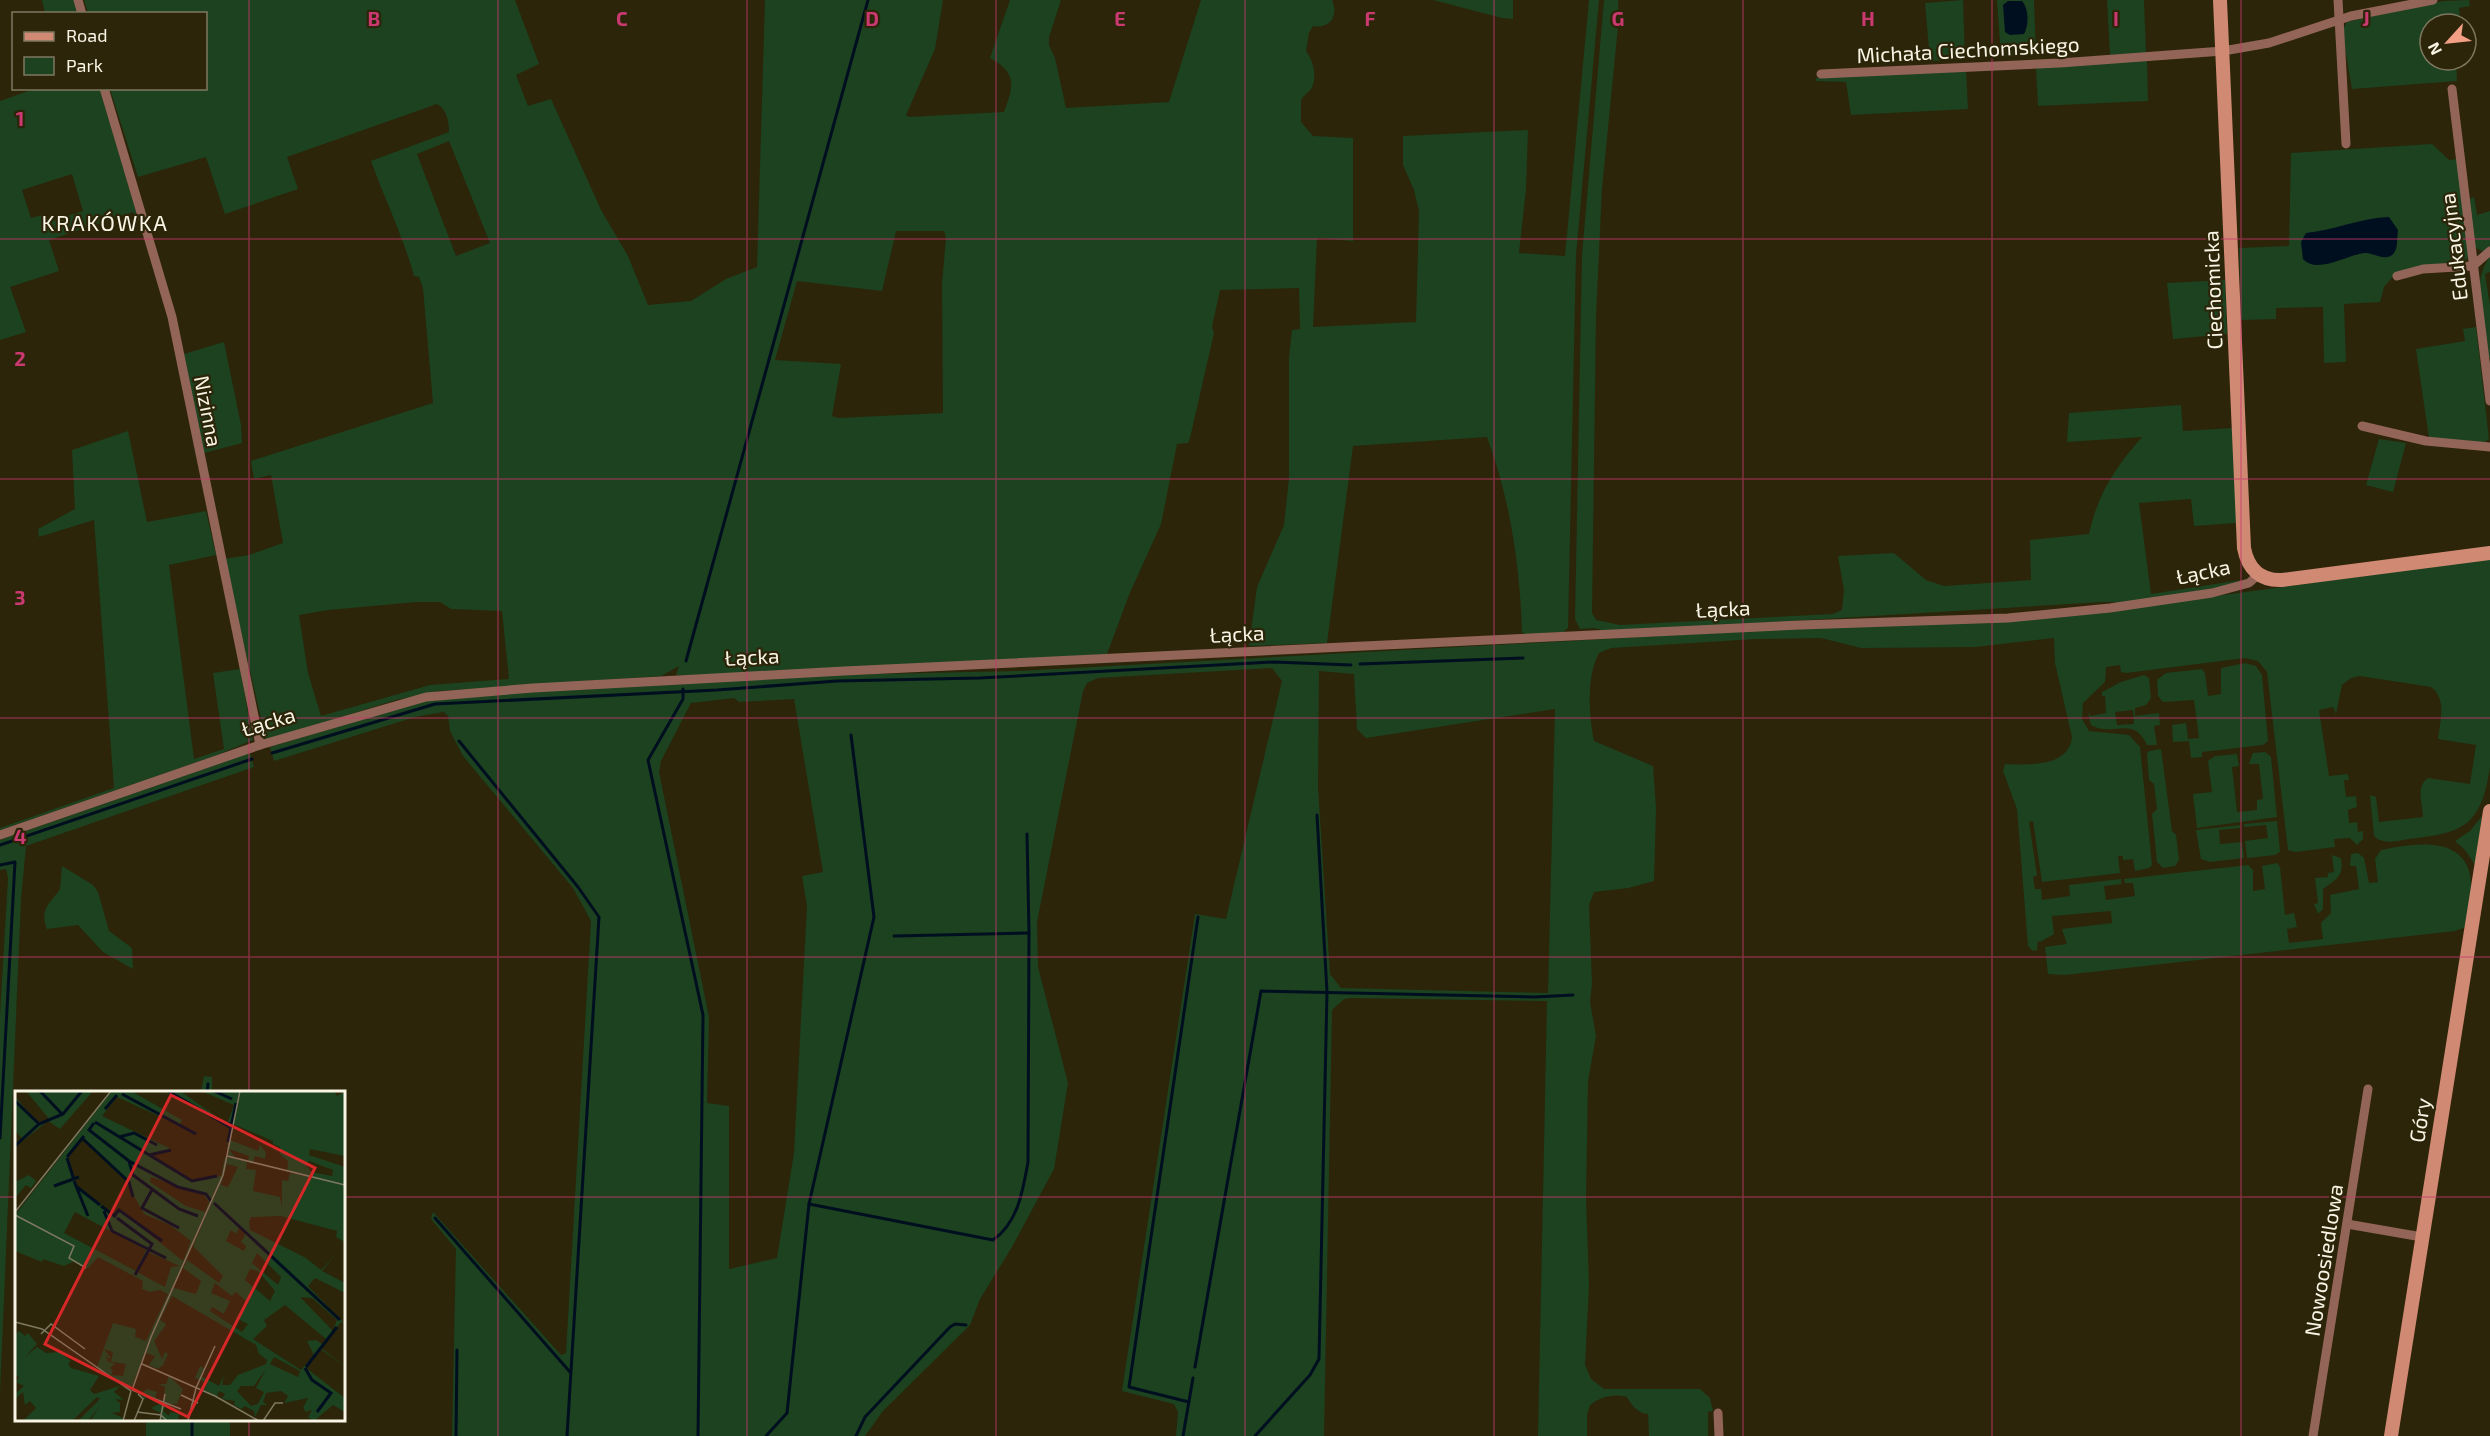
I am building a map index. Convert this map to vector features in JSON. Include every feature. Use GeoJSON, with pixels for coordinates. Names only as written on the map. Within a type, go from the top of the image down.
{"type":"FeatureCollection","features":[{"type":"Feature","properties":{"kind":"street","name":"Ciechomicka"},"geometry":{"type":"LineString","coordinates":[[2220,0],[2244,548],[2248,563],[2258,575]]}},
{"type":"Feature","properties":{"kind":"street"},"geometry":{"type":"LineString","coordinates":[[2338,0],[2346,144]]}},
{"type":"Feature","properties":{"kind":"street","name":"Michała Ciechomskiego"},"geometry":{"type":"LineString","coordinates":[[1821,74],[2060,63],[2223,51],[2269,43],[2338,20],[2433,0]]}},
{"type":"Feature","properties":{"kind":"street","name":"Edukacyjna"},"geometry":{"type":"LineString","coordinates":[[2452,88],[2490,401]]}},
{"type":"Feature","properties":{"kind":"street","name":"Nizinna"},"geometry":{"type":"LineString","coordinates":[[105,90],[172,317],[260,745]]}},
{"type":"Feature","properties":{"kind":"street"},"geometry":{"type":"LineString","coordinates":[[2397,276],[2423,269],[2473,266],[2490,251]]}},
{"type":"Feature","properties":{"kind":"street"},"geometry":{"type":"LineString","coordinates":[[2362,426],[2426,441],[2490,447]]}},
{"type":"Feature","properties":{"kind":"street","name":"Łącka"},"geometry":{"type":"LineString","coordinates":[[0,835],[260,745],[398,704],[443,695],[844,671],[1801,625],[2008,618],[2110,608],[2212,593],[2249,583],[2258,575],[2272,580],[2282,580],[2490,553]]}},
{"type":"Feature","properties":{"kind":"street","name":"Góry"},"geometry":{"type":"LineString","coordinates":[[2391,1436],[2490,811]]}},
{"type":"Feature","properties":{"kind":"street","name":"Nowoosiedlowa"},"geometry":{"type":"LineString","coordinates":[[2313,1436],[2368,1089]]}},
{"type":"Feature","properties":{"kind":"street"},"geometry":{"type":"LineString","coordinates":[[2347,1224],[2422,1237]]}},
{"type":"Feature","properties":{"kind":"street"},"geometry":{"type":"LineString","coordinates":[[1718,1413],[1719,1436]]}},
{"type":"Feature","properties":{"kind":"green space"},"geometry":{"type":"Polygon","coordinates":[[[42,0],[74,0],[78,12],[45,12],[42,0]]]}},
{"type":"Feature","properties":{"kind":"green space"},"geometry":{"type":"Polygon","coordinates":[[[84,0],[515,0],[539,64],[516,75],[528,106],[551,99],[601,210],[628,256],[648,305],[691,301],[726,279],[757,267],[765,0],[943,0],[935,49],[906,115],[909,117],[1004,112],[1010,94],[1011,80],[1005,69],[990,58],[1010,0],[1061,0],[1049,37],[1049,45],[1055,58],[1066,108],[1169,102],[1201,0],[1332,0],[1334,16],[1332,20],[1324,25],[1313,26],[1309,33],[1306,51],[1313,64],[1314,80],[1311,89],[1301,101],[1301,122],[1313,136],[1353,138],[1353,241],[1317,238],[1313,327],[1416,322],[1419,211],[1414,190],[1403,165],[1403,136],[1528,130],[1526,189],[1519,253],[1565,256],[1589,0],[1599,0],[1576,255],[1568,628],[1563,632],[1524,634],[1522,632],[1519,582],[1508,509],[1487,437],[1353,446],[1327,643],[1249,646],[1257,587],[1284,525],[1289,478],[1289,358],[1292,330],[1300,329],[1299,288],[1220,290],[1212,327],[1214,333],[1190,438],[1188,443],[1177,444],[1161,524],[1129,595],[1107,654],[691,676],[676,675],[679,666],[661,676],[438,691],[396,700],[266,740],[224,559],[249,555],[283,543],[271,475],[254,479],[251,461],[433,403],[423,288],[419,277],[414,276],[371,161],[449,132],[448,120],[443,109],[437,104],[287,157],[298,189],[225,214],[206,157],[138,177],[110,90],[207,90],[207,12],[88,12],[84,0]],[[449,141],[417,154],[456,256],[490,243],[449,141]],[[896,231],[882,291],[797,281],[775,360],[841,364],[832,416],[838,418],[943,413],[942,284],[946,238],[944,231],[896,231]],[[416,602],[299,615],[308,673],[321,716],[430,685],[509,679],[502,611],[451,609],[440,602],[416,602]]]}},
{"type":"Feature","properties":{"kind":"green space"},"geometry":{"type":"Polygon","coordinates":[[[1433,0],[1513,0],[1513,19],[1502,18],[1433,0]]]}},
{"type":"Feature","properties":{"kind":"green space"},"geometry":{"type":"Polygon","coordinates":[[[1604,0],[1618,0],[1619,16],[1602,189],[1596,316],[1592,613],[1596,620],[1620,625],[1833,614],[1842,610],[1844,590],[1838,556],[1894,553],[1926,580],[1944,586],[2031,580],[2030,540],[2089,534],[2097,506],[2109,482],[2142,437],[2067,442],[2069,413],[2181,405],[2183,431],[2232,428],[2237,523],[2194,526],[2191,499],[2139,503],[2151,594],[2241,580],[2221,587],[2116,604],[2102,602],[1610,632],[1594,628],[1580,629],[1575,619],[1582,255],[1604,0]]]}},
{"type":"Feature","properties":{"kind":"green space"},"geometry":{"type":"Polygon","coordinates":[[[1963,0],[1965,59],[1930,61],[1925,3],[1963,0]]]}},
{"type":"Feature","properties":{"kind":"green space"},"geometry":{"type":"Polygon","coordinates":[[[1997,0],[2034,0],[2036,55],[2001,57],[1997,0]]]}},
{"type":"Feature","properties":{"kind":"green space"},"geometry":{"type":"Polygon","coordinates":[[[2107,0],[2144,0],[2146,53],[2110,55],[2107,0]]]}},
{"type":"Feature","properties":{"kind":"green space"},"geometry":{"type":"Polygon","coordinates":[[[2469,0],[2470,6],[2459,8],[2460,12],[2418,12],[2418,72],[2457,72],[2457,81],[2352,89],[2342,31],[2347,22],[2443,1],[2469,0]]]}},
{"type":"Feature","properties":{"kind":"green space"},"geometry":{"type":"Polygon","coordinates":[[[2147,60],[2148,101],[2038,106],[2036,68],[2147,60]]]}},
{"type":"Feature","properties":{"kind":"green space"},"geometry":{"type":"Polygon","coordinates":[[[1966,69],[1968,109],[1851,115],[1846,82],[1816,81],[1816,78],[1966,69]]]}},
{"type":"Feature","properties":{"kind":"green space"},"geometry":{"type":"Polygon","coordinates":[[[31,90],[100,90],[137,215],[136,219],[133,212],[49,240],[59,271],[10,287],[26,332],[0,340],[0,101],[31,90]],[[72,174],[22,190],[31,218],[42,215],[46,223],[83,211],[72,174]]]}},
{"type":"Feature","properties":{"kind":"green space"},"geometry":{"type":"Polygon","coordinates":[[[2432,144],[2449,160],[2457,159],[2469,255],[2465,262],[2396,273],[2384,287],[2380,302],[2344,304],[2346,362],[2324,363],[2323,307],[2276,308],[2276,319],[2241,320],[2239,248],[2289,246],[2291,153],[2432,144]]]}},
{"type":"Feature","properties":{"kind":"green space"},"geometry":{"type":"Polygon","coordinates":[[[2474,197],[2477,215],[2490,211],[2490,247],[2484,252],[2474,247],[2470,199],[2474,197]]]}},
{"type":"Feature","properties":{"kind":"green space"},"geometry":{"type":"Polygon","coordinates":[[[2490,256],[2490,272],[2485,274],[2490,305],[2490,358],[2487,356],[2479,292],[2484,267],[2490,256]]]}},
{"type":"Feature","properties":{"kind":"green space"},"geometry":{"type":"Polygon","coordinates":[[[2225,280],[2227,334],[2173,339],[2167,283],[2225,280]]]}},
{"type":"Feature","properties":{"kind":"green space"},"geometry":{"type":"Polygon","coordinates":[[[2476,327],[2489,439],[2482,444],[2429,438],[2416,349],[2465,341],[2463,329],[2476,327]]]}},
{"type":"Feature","properties":{"kind":"green space"},"geometry":{"type":"Polygon","coordinates":[[[224,342],[241,425],[242,443],[204,453],[184,354],[224,342]]]}},
{"type":"Feature","properties":{"kind":"green space"},"geometry":{"type":"Polygon","coordinates":[[[128,431],[147,522],[206,511],[216,555],[169,565],[194,759],[224,749],[213,673],[240,669],[253,740],[212,757],[0,830],[0,828],[114,788],[94,520],[39,537],[38,529],[75,509],[72,450],[128,431]]]}},
{"type":"Feature","properties":{"kind":"green space"},"geometry":{"type":"Polygon","coordinates":[[[2379,439],[2406,443],[2393,492],[2366,485],[2379,439]]]}},
{"type":"Feature","properties":{"kind":"green space"},"geometry":{"type":"Polygon","coordinates":[[[2490,560],[2490,767],[2486,787],[2475,814],[2467,823],[2444,834],[2390,842],[2382,841],[2374,836],[2370,795],[2376,797],[2379,822],[2423,817],[2421,791],[2424,782],[2428,778],[2470,784],[2476,745],[2438,739],[2441,704],[2439,697],[2431,687],[2360,676],[2351,678],[2342,685],[2336,714],[2333,707],[2319,710],[2329,776],[2348,774],[2349,780],[2344,780],[2346,797],[2356,796],[2357,807],[2348,810],[2349,823],[2357,822],[2358,832],[2363,831],[2363,839],[2357,845],[2350,838],[2334,839],[2335,847],[2295,852],[2288,850],[2267,672],[2258,661],[2245,658],[2126,673],[2121,672],[2120,665],[2106,667],[2105,682],[2083,703],[2082,719],[2089,731],[2129,735],[2140,747],[2152,865],[2149,868],[2135,871],[2133,859],[2123,860],[2123,856],[2118,856],[2120,873],[2042,882],[2033,821],[2029,822],[2037,875],[2033,877],[2035,889],[2041,889],[2042,900],[2070,896],[2069,885],[2121,879],[2121,884],[2104,886],[2106,900],[2135,896],[2133,883],[2125,883],[2124,879],[2248,865],[2253,870],[2253,891],[2265,889],[2262,866],[2277,863],[2280,867],[2285,915],[2294,913],[2297,927],[2287,929],[2289,943],[2323,939],[2321,923],[2331,913],[2330,895],[2359,889],[2356,866],[2350,866],[2351,854],[2358,853],[2364,858],[2369,883],[2378,882],[2375,859],[2381,850],[2424,844],[2451,849],[2461,857],[2468,868],[2471,889],[2466,927],[2455,931],[2065,975],[2048,974],[2045,947],[2067,944],[2062,929],[2112,923],[2111,911],[2052,916],[2054,934],[2038,941],[2037,950],[2033,951],[2028,946],[2017,809],[2003,771],[2005,764],[2036,764],[2056,759],[2069,747],[2072,737],[2055,663],[2054,638],[1975,647],[1861,648],[1821,638],[1756,639],[1611,648],[1599,653],[1590,684],[1594,741],[1653,766],[1656,808],[1654,881],[1628,888],[1594,892],[1589,905],[1592,984],[1590,1002],[1596,1036],[1588,1081],[1586,1198],[1589,1285],[1585,1365],[1591,1379],[1604,1389],[1700,1389],[1710,1398],[1713,1411],[1708,1412],[1708,1436],[1649,1436],[1648,1414],[1636,1408],[1627,1397],[1617,1395],[1603,1398],[1590,1405],[1587,1415],[1587,1436],[1538,1436],[1547,1001],[1352,998],[1344,999],[1332,1010],[1324,1436],[1176,1436],[1178,1412],[1174,1404],[1122,1391],[1195,914],[1226,919],[1282,681],[1272,668],[1098,678],[1087,683],[1083,691],[1037,922],[1038,967],[1068,1083],[1054,1169],[1012,1247],[980,1299],[970,1325],[883,1411],[865,1436],[452,1436],[456,1249],[431,1219],[433,1212],[561,1355],[566,1353],[591,921],[573,888],[463,756],[450,731],[448,716],[444,712],[415,717],[274,761],[270,747],[429,700],[478,695],[832,675],[1018,671],[1917,622],[2216,596],[2490,560]],[[1319,671],[1318,787],[1330,974],[1341,988],[1548,993],[1555,709],[1366,738],[1357,729],[1354,674],[1319,671]],[[734,698],[691,703],[661,761],[659,772],[709,1017],[707,1103],[729,1106],[729,1269],[777,1258],[794,1153],[807,906],[802,876],[823,872],[794,699],[739,702],[734,698]]]}},
{"type":"Feature","properties":{"kind":"green space"},"geometry":{"type":"Polygon","coordinates":[[[2245,663],[2256,666],[2262,675],[2268,741],[2263,745],[2202,752],[2202,757],[2191,758],[2189,741],[2173,742],[2172,725],[2186,723],[2188,739],[2199,738],[2194,700],[2163,702],[2158,696],[2157,680],[2166,673],[2202,669],[2205,673],[2208,696],[2221,694],[2221,668],[2245,663]]]}},
{"type":"Feature","properties":{"kind":"green space"},"geometry":{"type":"Polygon","coordinates":[[[2144,675],[2149,678],[2151,698],[2146,705],[2135,708],[2135,716],[2159,713],[2160,725],[2154,726],[2157,745],[2147,745],[2141,736],[2129,728],[2107,729],[2091,725],[2088,713],[2091,716],[2106,713],[2105,696],[2102,696],[2102,692],[2121,682],[2144,675]],[[2133,710],[2115,712],[2117,725],[2134,724],[2133,710]]]}},
{"type":"Feature","properties":{"kind":"green space"},"geometry":{"type":"Polygon","coordinates":[[[2161,749],[2172,831],[2176,835],[2179,860],[2175,866],[2163,868],[2157,862],[2152,814],[2157,809],[2154,784],[2149,780],[2147,754],[2149,751],[2161,749]]]}},
{"type":"Feature","properties":{"kind":"green space"},"geometry":{"type":"Polygon","coordinates":[[[2265,752],[2271,757],[2277,817],[2197,828],[2193,794],[2212,792],[2208,761],[2215,756],[2237,754],[2239,766],[2232,767],[2237,812],[2257,810],[2257,800],[2263,799],[2259,764],[2249,764],[2253,753],[2265,752]]]}},
{"type":"Feature","properties":{"kind":"green space"},"geometry":{"type":"Polygon","coordinates":[[[250,753],[254,767],[26,846],[21,899],[0,1393],[0,1015],[8,878],[6,869],[0,870],[0,840],[250,753]]]}},
{"type":"Feature","properties":{"kind":"green space"},"geometry":{"type":"Polygon","coordinates":[[[2482,816],[2475,865],[2465,850],[2455,841],[2470,831],[2482,816]]]}},
{"type":"Feature","properties":{"kind":"green space"},"geometry":{"type":"Polygon","coordinates":[[[2277,821],[2280,852],[2275,855],[2247,858],[2245,841],[2268,838],[2266,825],[2244,827],[2244,824],[2277,821]]]}},
{"type":"Feature","properties":{"kind":"green space"},"geometry":{"type":"Polygon","coordinates":[[[2240,825],[2240,828],[2219,830],[2220,844],[2242,842],[2244,858],[2210,862],[2201,859],[2196,830],[2240,825]]]}},
{"type":"Feature","properties":{"kind":"green space"},"geometry":{"type":"Polygon","coordinates":[[[2332,855],[2341,858],[2341,869],[2336,880],[2323,889],[2323,909],[2318,914],[2314,904],[2318,903],[2315,878],[2328,877],[2328,873],[2334,872],[2332,855]]]}},
{"type":"Feature","properties":{"kind":"green space"},"geometry":{"type":"Polygon","coordinates":[[[62,866],[93,885],[98,892],[109,931],[132,948],[133,969],[103,952],[78,925],[47,929],[45,911],[60,889],[62,866]]]}},
{"type":"Feature","properties":{"kind":"green space"},"geometry":{"type":"Polygon","coordinates":[[[204,1076],[212,1077],[212,1091],[201,1091],[204,1076]]]}},
{"type":"Feature","properties":{"kind":"green space"},"geometry":{"type":"Polygon","coordinates":[[[146,1421],[230,1421],[230,1436],[146,1436],[146,1421]]]}},
{"type":"Feature","properties":{"kind":"water"},"geometry":{"type":"Polygon","coordinates":[[[2008,1],[2022,1],[2026,8],[2028,17],[2024,34],[2010,35],[2005,32],[2003,5],[2008,1]]]}},
{"type":"Feature","properties":{"kind":"water"},"geometry":{"type":"Polygon","coordinates":[[[2389,217],[2398,230],[2396,249],[2391,256],[2361,253],[2336,262],[2318,265],[2310,264],[2303,259],[2301,242],[2306,233],[2389,217]]]}},
{"type":"Feature","properties":{"kind":"waterway"},"geometry":{"type":"LineString","coordinates":[[686,661],[868,0]]}},
{"type":"Feature","properties":{"kind":"waterway"},"geometry":{"type":"LineString","coordinates":[[1360,664],[1523,658]]}},
{"type":"Feature","properties":{"kind":"waterway"},"geometry":{"type":"LineString","coordinates":[[272,753],[435,704],[717,690],[837,681],[979,678],[1274,662],[1351,665]]}},
{"type":"Feature","properties":{"kind":"waterway"},"geometry":{"type":"LineString","coordinates":[[683,689],[683,699],[648,760],[703,1015],[698,1436]]}},
{"type":"Feature","properties":{"kind":"waterway"},"geometry":{"type":"LineString","coordinates":[[766,1436],[787,1413],[809,1204],[874,917],[851,735]]}},
{"type":"Feature","properties":{"kind":"waterway"},"geometry":{"type":"LineString","coordinates":[[459,741],[578,887],[599,917],[567,1436]]}},
{"type":"Feature","properties":{"kind":"waterway"},"geometry":{"type":"LineString","coordinates":[[0,845],[252,759]]}},
{"type":"Feature","properties":{"kind":"waterway"},"geometry":{"type":"LineString","coordinates":[[1255,1436],[1310,1375],[1319,1359],[1327,992],[1317,815]]}},
{"type":"Feature","properties":{"kind":"waterway"},"geometry":{"type":"LineString","coordinates":[[809,1204],[993,1240],[1008,1225],[1014,1215],[1028,1162],[1027,834]]}},
{"type":"Feature","properties":{"kind":"waterway"},"geometry":{"type":"LineString","coordinates":[[0,865],[15,862],[0,1138]]}},
{"type":"Feature","properties":{"kind":"waterway"},"geometry":{"type":"LineString","coordinates":[[1189,1402],[1129,1387],[1198,917]]}},
{"type":"Feature","properties":{"kind":"waterway"},"geometry":{"type":"LineString","coordinates":[[894,936],[1029,933]]}},
{"type":"Feature","properties":{"kind":"waterway"},"geometry":{"type":"LineString","coordinates":[[1195,1367],[1261,991],[1535,997],[1573,995]]}},
{"type":"Feature","properties":{"kind":"waterway"},"geometry":{"type":"LineString","coordinates":[[207,1091],[208,1084]]}},
{"type":"Feature","properties":{"kind":"waterway"},"geometry":{"type":"LineString","coordinates":[[435,1218],[570,1372]]}},
{"type":"Feature","properties":{"kind":"waterway"},"geometry":{"type":"LineString","coordinates":[[856,1436],[865,1417],[950,1327],[955,1324],[966,1325]]}},
{"type":"Feature","properties":{"kind":"waterway"},"geometry":{"type":"LineString","coordinates":[[456,1436],[457,1350]]}},
{"type":"Feature","properties":{"kind":"waterway"},"geometry":{"type":"LineString","coordinates":[[1183,1436],[1193,1378]]}},
{"type":"Feature","properties":{"kind":"waterway"},"geometry":{"type":"LineString","coordinates":[[192,1421],[192,1436]]}},
{"type":"Feature","properties":{"kind":"district","name":"KRAKÓWKA"},"geometry":{"type":"Point","coordinates":[105,222]}}]}
